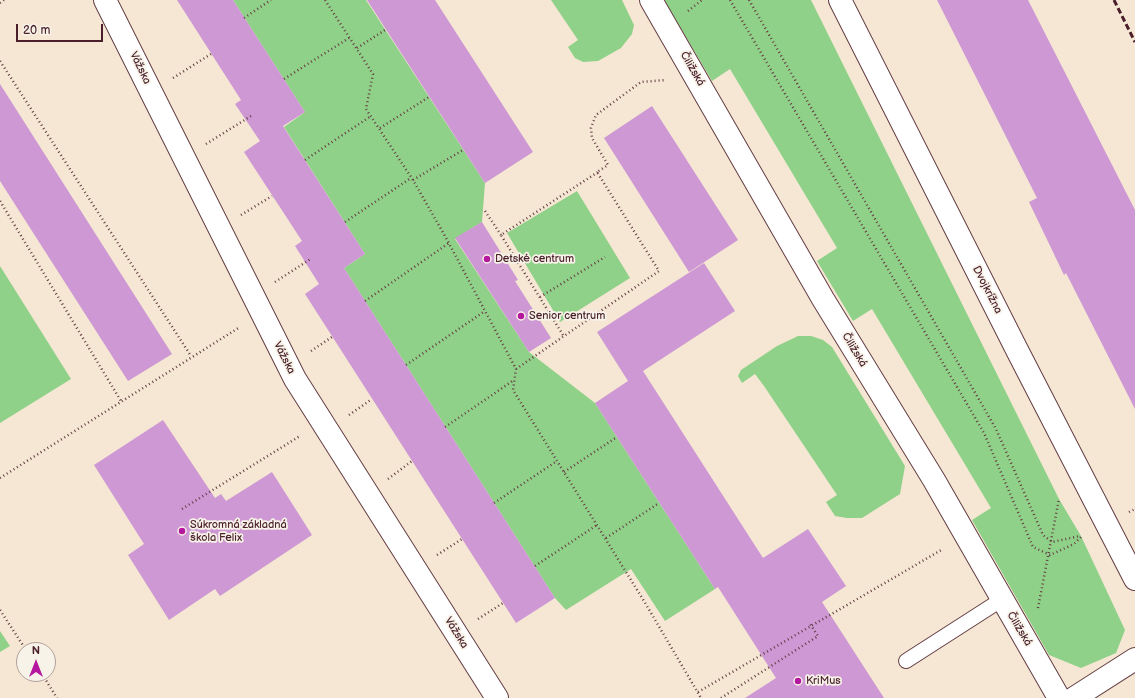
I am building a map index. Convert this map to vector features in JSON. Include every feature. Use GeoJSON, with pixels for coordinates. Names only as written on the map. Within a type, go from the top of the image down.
{"type":"FeatureCollection","features":[{"type":"Feature","properties":{"kind":"street","name":"Vážska"},"geometry":{"type":"LineString","coordinates":[[105,0],[295,379],[497,698]]}},
{"type":"Feature","properties":{"kind":"street","name":"Čiližská"},"geometry":{"type":"LineString","coordinates":[[652,0],[823,299],[934,480],[1001,600],[1059,698]]}},
{"type":"Feature","properties":{"kind":"street","name":"Dvojkrížna"},"geometry":{"type":"LineString","coordinates":[[840,0],[1135,579]]}},
{"type":"Feature","properties":{"kind":"street"},"geometry":{"type":"LineString","coordinates":[[1074,698],[1135,659]]}},
{"type":"Feature","properties":{"kind":"lane"},"geometry":{"type":"LineString","coordinates":[[906,661],[1001,600]]}},
{"type":"Feature","properties":{"kind":"path"},"geometry":{"type":"LineString","coordinates":[[0,2],[4,0]]}},
{"type":"Feature","properties":{"kind":"path"},"geometry":{"type":"LineString","coordinates":[[244,18],[271,0]]}},
{"type":"Feature","properties":{"kind":"path"},"geometry":{"type":"LineString","coordinates":[[325,0],[373,74],[366,109],[380,128],[412,179],[449,243],[516,368],[513,390],[606,538],[701,698]]}},
{"type":"Feature","properties":{"kind":"path"},"geometry":{"type":"LineString","coordinates":[[730,0],[984,433],[1034,546],[1050,555]]}},
{"type":"Feature","properties":{"kind":"path"},"geometry":{"type":"LineString","coordinates":[[749,0],[996,430],[1042,535],[1052,542],[1081,536],[1074,544],[1050,555]]}},
{"type":"Feature","properties":{"kind":"path"},"geometry":{"type":"LineString","coordinates":[[357,48],[386,30]]}},
{"type":"Feature","properties":{"kind":"path"},"geometry":{"type":"LineString","coordinates":[[284,79],[349,38]]}},
{"type":"Feature","properties":{"kind":"path"},"geometry":{"type":"LineString","coordinates":[[169,81],[211,54]]}},
{"type":"Feature","properties":{"kind":"path"},"geometry":{"type":"LineString","coordinates":[[0,61],[191,356]]}},
{"type":"Feature","properties":{"kind":"path"},"geometry":{"type":"LineString","coordinates":[[608,165],[592,138],[591,128],[596,115],[640,82],[668,80]]}},
{"type":"Feature","properties":{"kind":"path"},"geometry":{"type":"LineString","coordinates":[[380,128],[428,97]]}},
{"type":"Feature","properties":{"kind":"path"},"geometry":{"type":"LineString","coordinates":[[204,146],[252,116]]}},
{"type":"Feature","properties":{"kind":"path"},"geometry":{"type":"LineString","coordinates":[[304,160],[371,116]]}},
{"type":"Feature","properties":{"kind":"path"},"geometry":{"type":"LineString","coordinates":[[345,222],[412,179],[462,150]]}},
{"type":"Feature","properties":{"kind":"path"},"geometry":{"type":"LineString","coordinates":[[501,235],[608,165]]}},
{"type":"Feature","properties":{"kind":"path"},"geometry":{"type":"LineString","coordinates":[[516,368],[659,271],[597,172],[608,165]]}},
{"type":"Feature","properties":{"kind":"path"},"geometry":{"type":"LineString","coordinates":[[237,217],[272,196]]}},
{"type":"Feature","properties":{"kind":"path"},"geometry":{"type":"LineString","coordinates":[[0,201],[121,401]]}},
{"type":"Feature","properties":{"kind":"path"},"geometry":{"type":"LineString","coordinates":[[485,211],[563,335]]}},
{"type":"Feature","properties":{"kind":"path"},"geometry":{"type":"LineString","coordinates":[[365,301],[449,243]]}},
{"type":"Feature","properties":{"kind":"path"},"geometry":{"type":"LineString","coordinates":[[540,298],[605,257]]}},
{"type":"Feature","properties":{"kind":"path"},"geometry":{"type":"LineString","coordinates":[[269,286],[312,258]]}},
{"type":"Feature","properties":{"kind":"path"},"geometry":{"type":"LineString","coordinates":[[406,365],[486,312]]}},
{"type":"Feature","properties":{"kind":"path"},"geometry":{"type":"LineString","coordinates":[[0,478],[191,356],[242,326]]}},
{"type":"Feature","properties":{"kind":"path"},"geometry":{"type":"LineString","coordinates":[[308,352],[332,337]]}},
{"type":"Feature","properties":{"kind":"path"},"geometry":{"type":"LineString","coordinates":[[445,427],[515,380]]}},
{"type":"Feature","properties":{"kind":"path"},"geometry":{"type":"LineString","coordinates":[[347,417],[372,400]]}},
{"type":"Feature","properties":{"kind":"path"},"geometry":{"type":"LineString","coordinates":[[182,509],[303,434]]}},
{"type":"Feature","properties":{"kind":"path"},"geometry":{"type":"LineString","coordinates":[[564,472],[617,437]]}},
{"type":"Feature","properties":{"kind":"path"},"geometry":{"type":"LineString","coordinates":[[387,479],[412,461]]}},
{"type":"Feature","properties":{"kind":"path"},"geometry":{"type":"LineString","coordinates":[[494,503],[557,461]]}},
{"type":"Feature","properties":{"kind":"path"},"geometry":{"type":"LineString","coordinates":[[1038,609],[1050,555],[1059,499]]}},
{"type":"Feature","properties":{"kind":"path"},"geometry":{"type":"LineString","coordinates":[[606,538],[659,502]]}},
{"type":"Feature","properties":{"kind":"path"},"geometry":{"type":"LineString","coordinates":[[1131,511],[1135,509]]}},
{"type":"Feature","properties":{"kind":"path"},"geometry":{"type":"LineString","coordinates":[[535,566],[597,525]]}},
{"type":"Feature","properties":{"kind":"path"},"geometry":{"type":"LineString","coordinates":[[436,556],[462,539]]}},
{"type":"Feature","properties":{"kind":"path"},"geometry":{"type":"LineString","coordinates":[[698,692],[810,624],[946,546]]}},
{"type":"Feature","properties":{"kind":"path"},"geometry":{"type":"LineString","coordinates":[[477,620],[503,603]]}},
{"type":"Feature","properties":{"kind":"path"},"geometry":{"type":"LineString","coordinates":[[0,610],[21,642]]}},
{"type":"Feature","properties":{"kind":"path"},"geometry":{"type":"LineString","coordinates":[[721,698],[818,636],[810,624]]}},
{"type":"Feature","properties":{"kind":"path"},"geometry":{"type":"LineString","coordinates":[[47,682],[58,698]]}},
{"type":"Feature","properties":{"kind":"green space"},"geometry":{"type":"Polygon","coordinates":[[[233,0],[366,0],[485,183],[482,222],[455,239],[529,352],[595,403],[715,589],[665,621],[631,569],[566,610],[555,598],[344,268],[365,254],[284,127],[305,112],[233,0]]]}},
{"type":"Feature","properties":{"kind":"green space"},"geometry":{"type":"Polygon","coordinates":[[[551,0],[622,0],[634,25],[632,34],[621,48],[598,61],[583,62],[575,58],[568,47],[578,40],[551,0]]]}},
{"type":"Feature","properties":{"kind":"green space"},"geometry":{"type":"Polygon","coordinates":[[[664,0],[811,0],[1059,499],[1081,536],[1125,630],[1116,653],[1081,668],[1049,655],[972,520],[991,508],[872,309],[853,321],[817,261],[837,248],[730,69],[712,81],[664,0]]]}},
{"type":"Feature","properties":{"kind":"green space"},"geometry":{"type":"Polygon","coordinates":[[[577,191],[630,278],[560,322],[507,233],[577,191]]]}},
{"type":"Feature","properties":{"kind":"green space"},"geometry":{"type":"Polygon","coordinates":[[[0,266],[71,379],[0,423],[0,266]]]}},
{"type":"Feature","properties":{"kind":"green space"},"geometry":{"type":"Polygon","coordinates":[[[798,336],[811,336],[823,340],[832,347],[905,466],[900,494],[862,518],[835,516],[826,502],[837,495],[764,386],[755,374],[742,383],[738,376],[741,370],[777,346],[798,336]]]}},
{"type":"Feature","properties":{"kind":"green space"},"geometry":{"type":"Polygon","coordinates":[[[0,631],[10,646],[0,652],[0,631]]]}},
{"type":"Feature","properties":{"kind":"building"},"geometry":{"type":"Polygon","coordinates":[[[177,0],[233,0],[305,112],[283,126],[365,254],[344,268],[555,598],[516,623],[305,294],[319,284],[295,246],[302,241],[244,152],[260,141],[235,104],[241,100],[177,0]]]}},
{"type":"Feature","properties":{"kind":"building"},"geometry":{"type":"Polygon","coordinates":[[[367,0],[435,0],[533,152],[485,183],[367,0]]]}},
{"type":"Feature","properties":{"kind":"building"},"geometry":{"type":"Polygon","coordinates":[[[937,0],[1028,0],[1135,210],[1135,409],[1066,273],[1064,275],[1029,202],[1037,198],[937,0]]]}},
{"type":"Feature","properties":{"kind":"building"},"geometry":{"type":"Polygon","coordinates":[[[0,84],[172,354],[128,381],[0,181],[0,84]]]}},
{"type":"Feature","properties":{"kind":"building"},"geometry":{"type":"Polygon","coordinates":[[[652,106],[738,240],[689,272],[604,138],[652,106]]]}},
{"type":"Feature","properties":{"kind":"building"},"geometry":{"type":"Polygon","coordinates":[[[482,222],[518,280],[515,281],[551,338],[529,352],[455,238],[482,222]]]}},
{"type":"Feature","properties":{"kind":"building"},"geometry":{"type":"Polygon","coordinates":[[[704,263],[735,311],[643,371],[763,558],[808,529],[846,586],[822,602],[884,698],[745,698],[776,678],[718,587],[715,589],[595,403],[628,381],[597,332],[704,263]]]}},
{"type":"Feature","properties":{"kind":"building"},"geometry":{"type":"Polygon","coordinates":[[[163,420],[215,498],[221,494],[226,501],[272,472],[312,535],[220,596],[215,589],[169,620],[128,555],[144,544],[94,465],[163,420]]]}},
{"type":"Feature","properties":{"kind":"railway"},"geometry":{"type":"LineString","coordinates":[[1114,0],[1135,42]]}},
{"type":"Feature","properties":{"kind":"place","name":"Detské centrum"},"geometry":{"type":"Point","coordinates":[487,259]}},
{"type":"Feature","properties":{"kind":"place","name":"Senior centrum"},"geometry":{"type":"Point","coordinates":[521,316]}},
{"type":"Feature","properties":{"kind":"place","name":"Súkromná základná škola Felix"},"geometry":{"type":"Point","coordinates":[182,531]}},
{"type":"Feature","properties":{"kind":"place","name":"KriMus"},"geometry":{"type":"Point","coordinates":[798,681]}}]}
